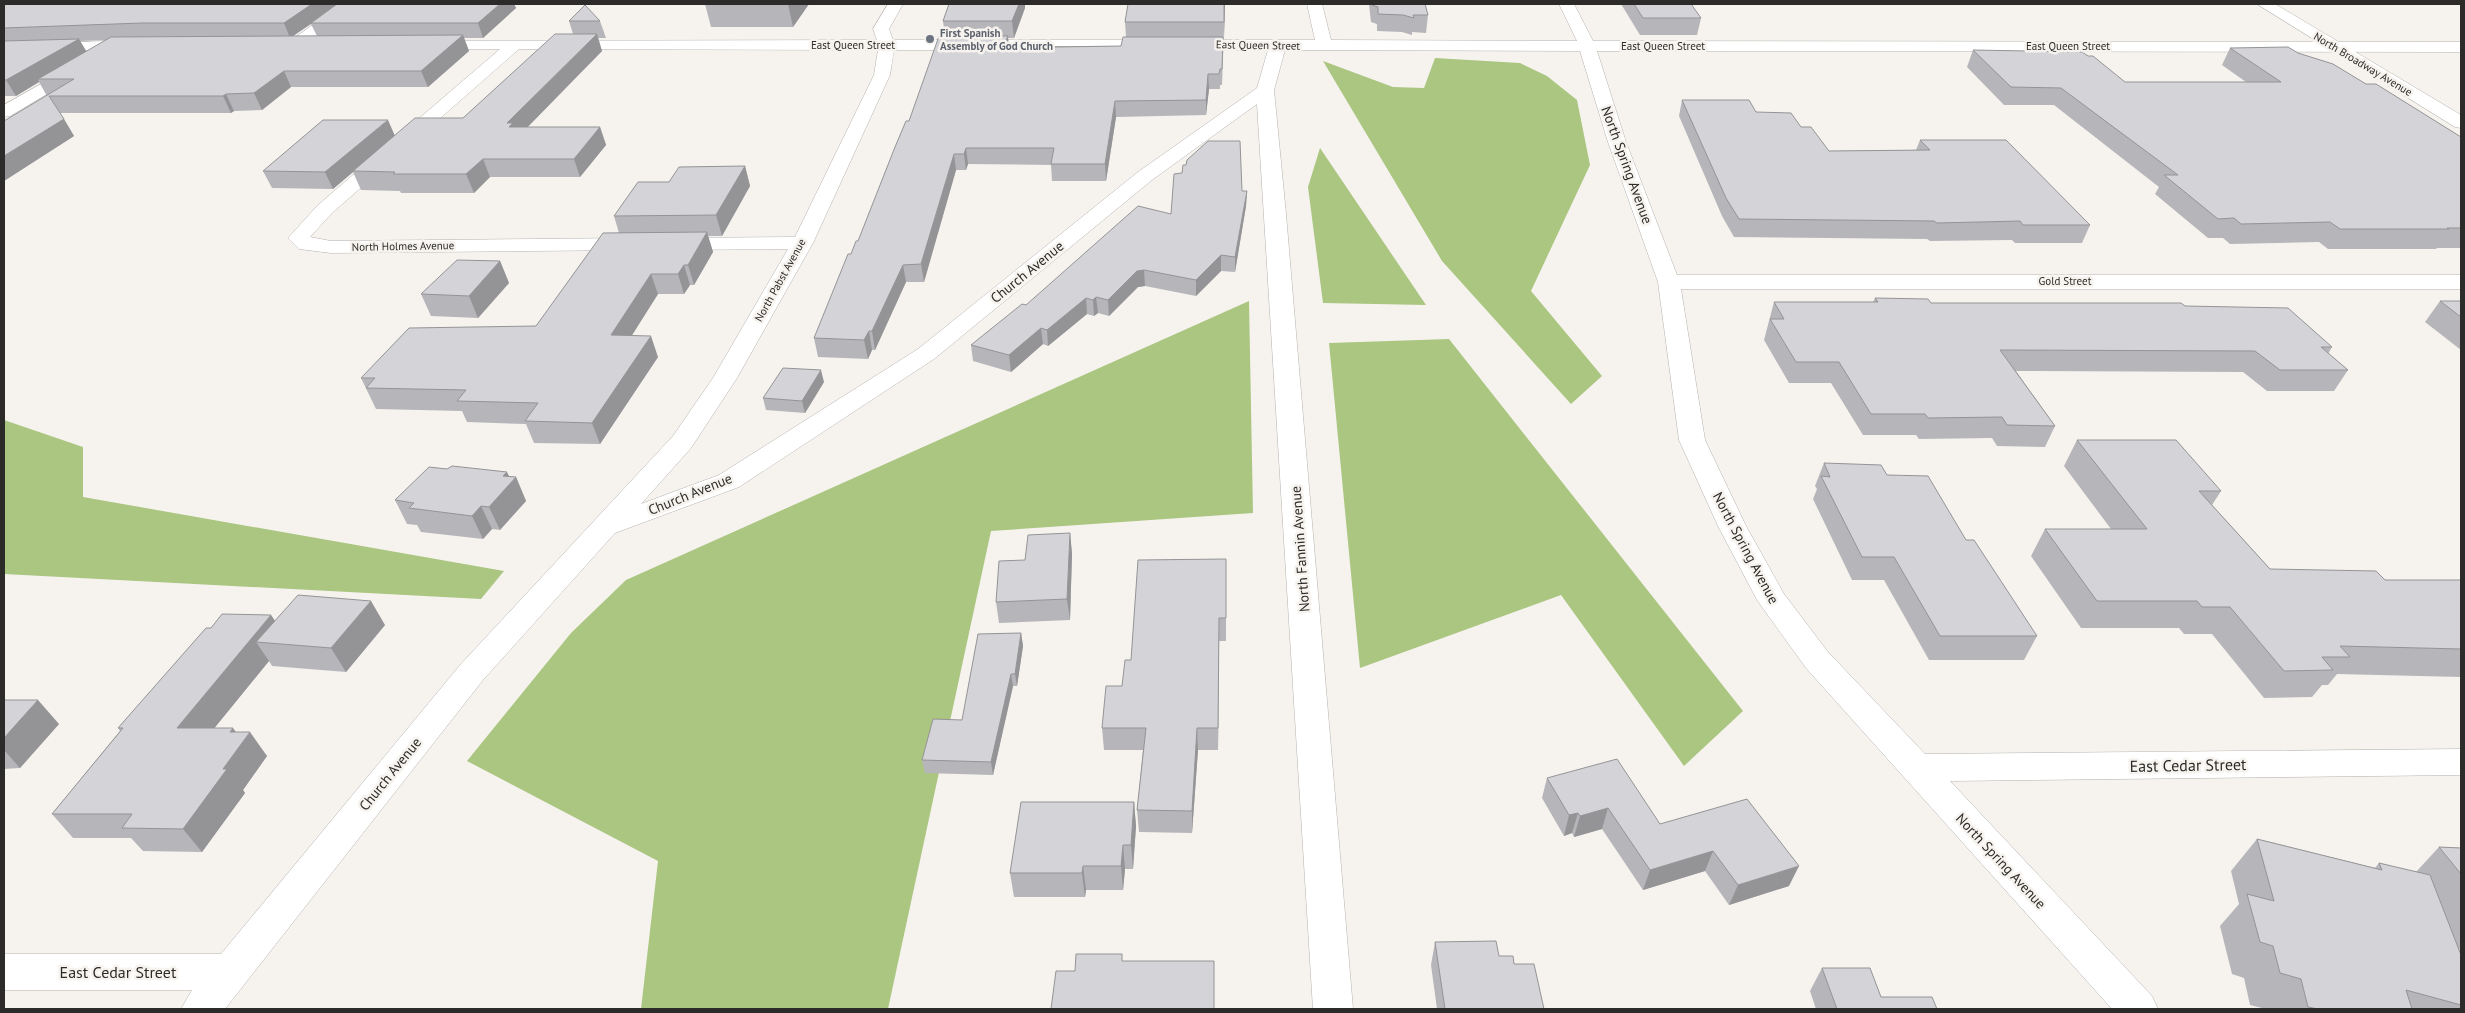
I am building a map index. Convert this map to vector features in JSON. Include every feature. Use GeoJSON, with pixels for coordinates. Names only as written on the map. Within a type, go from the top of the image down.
{"type":"FeatureCollection","features":[{"type":"Feature","properties":{"kind":"street"},"geometry":{"type":"LineString","coordinates":[[296,44],[351,4]]}},
{"type":"Feature","properties":{"kind":"street","name":"North Pabst Avenue"},"geometry":{"type":"LineString","coordinates":[[604,527],[682,442],[725,378],[802,242],[882,75],[887,45],[881,29],[895,4]]}},
{"type":"Feature","properties":{"kind":"street"},"geometry":{"type":"LineString","coordinates":[[1315,4],[1324,45]]}},
{"type":"Feature","properties":{"kind":"street","name":"North Spring Avenue"},"geometry":{"type":"LineString","coordinates":[[1567,4],[1587,46],[1617,142],[1669,282],[1692,440],[1732,526],[1772,600],[1816,660],[2138,1009]]}},
{"type":"Feature","properties":{"kind":"street","name":"North Broadway Avenue"},"geometry":{"type":"LineString","coordinates":[[2265,4],[2461,123]]}},
{"type":"Feature","properties":{"kind":"street","name":"East Queen Street"},"geometry":{"type":"LineString","coordinates":[[415,44],[887,45],[1181,43],[1587,46],[2461,47]]}},
{"type":"Feature","properties":{"kind":"street"},"geometry":{"type":"LineString","coordinates":[[277,44],[326,44]]}},
{"type":"Feature","properties":{"kind":"street","name":"North Holmes Avenue"},"geometry":{"type":"LineString","coordinates":[[515,44],[325,209],[298,238],[306,245],[331,247],[802,242]]}},
{"type":"Feature","properties":{"kind":"street"},"geometry":{"type":"LineString","coordinates":[[4,50],[150,45]]}},
{"type":"Feature","properties":{"kind":"street"},"geometry":{"type":"LineString","coordinates":[[1265,90],[1278,45]]}},
{"type":"Feature","properties":{"kind":"street"},"geometry":{"type":"LineString","coordinates":[[4,112],[116,46]]}},
{"type":"Feature","properties":{"kind":"street","name":"Church Avenue"},"geometry":{"type":"LineString","coordinates":[[201,1009],[472,672],[604,527],[728,481],[926,354],[1145,176],[1265,90]]}},
{"type":"Feature","properties":{"kind":"street","name":"North Fannin Avenue"},"geometry":{"type":"LineString","coordinates":[[1265,90],[1276,214],[1333,1009]]}},
{"type":"Feature","properties":{"kind":"street","name":"Gold Street"},"geometry":{"type":"LineString","coordinates":[[1669,282],[2461,282]]}},
{"type":"Feature","properties":{"kind":"street","name":"East Cedar Street"},"geometry":{"type":"LineString","coordinates":[[1915,768],[2461,762]]}},
{"type":"Feature","properties":{"kind":"street","name":"East Cedar Street"},"geometry":{"type":"LineString","coordinates":[[4,972],[232,972]]}},
{"type":"Feature","properties":{"kind":"green space"},"geometry":{"type":"Polygon","coordinates":[[[1435,58],[1520,63],[1547,76],[1577,100],[1590,165],[1531,291],[1602,376],[1571,404],[1442,261],[1323,61],[1393,87],[1424,88],[1435,58]]]}},
{"type":"Feature","properties":{"kind":"green space"},"geometry":{"type":"Polygon","coordinates":[[[1320,148],[1426,305],[1323,303],[1308,187],[1320,148]]]}},
{"type":"Feature","properties":{"kind":"green space"},"geometry":{"type":"Polygon","coordinates":[[[1249,301],[1253,513],[991,531],[888,1009],[641,1009],[658,861],[467,761],[571,633],[626,580],[1249,301]]]}},
{"type":"Feature","properties":{"kind":"green space"},"geometry":{"type":"Polygon","coordinates":[[[1449,339],[1743,711],[1684,766],[1561,595],[1360,668],[1329,343],[1449,339]]]}},
{"type":"Feature","properties":{"kind":"green space"},"geometry":{"type":"Polygon","coordinates":[[[4,420],[83,447],[83,497],[504,571],[481,599],[4,574],[4,420]]]}},
{"type":"Feature","properties":{"kind":"building"},"geometry":{"type":"Polygon","coordinates":[[[4,4],[312,4],[284,23],[142,23],[4,28],[4,4]]]}},
{"type":"Feature","properties":{"kind":"building"},"geometry":{"type":"Polygon","coordinates":[[[337,4],[500,4],[478,23],[311,23],[337,4]]]}},
{"type":"Feature","properties":{"kind":"building"},"geometry":{"type":"Polygon","coordinates":[[[949,4],[1019,4],[1012,21],[943,21],[949,4]]]}},
{"type":"Feature","properties":{"kind":"building"},"geometry":{"type":"Polygon","coordinates":[[[1128,4],[1224,4],[1224,22],[1125,22],[1128,4]]]}},
{"type":"Feature","properties":{"kind":"building"},"geometry":{"type":"Polygon","coordinates":[[[1372,4],[1425,4],[1428,15],[1413,15],[1414,18],[1403,15],[1378,14],[1378,7],[1372,4]]]}},
{"type":"Feature","properties":{"kind":"building"},"geometry":{"type":"Polygon","coordinates":[[[1634,4],[1691,4],[1701,18],[1643,18],[1634,4]]]}},
{"type":"Feature","properties":{"kind":"building"},"geometry":{"type":"Polygon","coordinates":[[[585,5],[600,21],[569,21],[585,5]]]}},
{"type":"Feature","properties":{"kind":"building"},"geometry":{"type":"Polygon","coordinates":[[[555,34],[597,34],[507,123],[513,123],[509,127],[600,127],[574,159],[483,159],[466,174],[393,174],[395,172],[353,171],[415,118],[463,118],[555,34]]]}},
{"type":"Feature","properties":{"kind":"building"},"geometry":{"type":"Polygon","coordinates":[[[463,35],[421,71],[284,71],[254,93],[226,94],[223,96],[49,96],[64,119],[4,156],[4,121],[74,79],[38,79],[111,37],[463,35]]]}},
{"type":"Feature","properties":{"kind":"building"},"geometry":{"type":"Polygon","coordinates":[[[939,36],[1008,36],[1004,46],[1055,47],[1121,46],[1123,37],[1223,37],[1222,69],[1220,69],[1219,74],[1208,74],[1206,100],[1115,101],[1105,164],[1051,164],[1054,148],[966,148],[964,154],[954,154],[921,264],[903,265],[872,331],[869,331],[864,340],[814,338],[848,254],[851,254],[856,241],[858,241],[906,121],[909,121],[939,36]]]}},
{"type":"Feature","properties":{"kind":"building"},"geometry":{"type":"Polygon","coordinates":[[[79,39],[6,80],[4,80],[4,41],[79,39]]]}},
{"type":"Feature","properties":{"kind":"building"},"geometry":{"type":"Polygon","coordinates":[[[2288,47],[2298,53],[2333,64],[2366,84],[2376,84],[2461,137],[2461,228],[2340,229],[2330,222],[2241,224],[2234,218],[2218,219],[2164,175],[2178,175],[2061,88],[2011,87],[1973,50],[2082,52],[2088,56],[2093,56],[2125,82],[2281,82],[2230,48],[2288,47]]]}},
{"type":"Feature","properties":{"kind":"building"},"geometry":{"type":"Polygon","coordinates":[[[1682,100],[1749,100],[1756,112],[1791,113],[1801,127],[1811,127],[1829,151],[1930,150],[1920,140],[2006,140],[2090,225],[2023,225],[2020,221],[1937,223],[1934,221],[1739,219],[1726,198],[1682,100]]]}},
{"type":"Feature","properties":{"kind":"building"},"geometry":{"type":"Polygon","coordinates":[[[323,120],[388,120],[325,172],[263,171],[323,120]]]}},
{"type":"Feature","properties":{"kind":"building"},"geometry":{"type":"Polygon","coordinates":[[[1208,141],[1240,141],[1242,191],[1247,191],[1235,257],[1221,255],[1196,280],[1144,270],[1137,271],[1108,300],[1096,297],[1093,300],[1086,298],[1047,330],[1041,328],[1009,355],[971,345],[1022,304],[1026,305],[1138,206],[1171,214],[1174,174],[1182,173],[1183,165],[1186,165],[1187,160],[1208,141]]]}},
{"type":"Feature","properties":{"kind":"building"},"geometry":{"type":"Polygon","coordinates":[[[745,166],[716,215],[614,216],[638,182],[669,182],[679,167],[745,166]]]}},
{"type":"Feature","properties":{"kind":"building"},"geometry":{"type":"Polygon","coordinates":[[[707,232],[688,265],[684,265],[678,274],[651,274],[611,335],[651,336],[592,423],[525,421],[538,403],[457,401],[466,390],[366,388],[375,378],[361,378],[409,328],[536,326],[603,233],[707,232]]]}},
{"type":"Feature","properties":{"kind":"building"},"geometry":{"type":"Polygon","coordinates":[[[457,260],[500,261],[469,296],[421,294],[457,260]]]}},
{"type":"Feature","properties":{"kind":"building"},"geometry":{"type":"Polygon","coordinates":[[[1875,298],[1928,299],[1931,303],[2181,303],[2185,306],[2288,308],[2332,347],[2321,347],[2348,370],[2280,370],[2255,351],[2000,350],[2055,426],[2007,425],[2002,417],[1928,418],[1925,414],[1871,414],[1839,362],[1796,362],[1770,319],[1784,319],[1774,302],[1878,302],[1875,298]]]}},
{"type":"Feature","properties":{"kind":"building"},"geometry":{"type":"Polygon","coordinates":[[[2440,301],[2461,301],[2461,317],[2440,301]]]}},
{"type":"Feature","properties":{"kind":"building"},"geometry":{"type":"Polygon","coordinates":[[[783,368],[821,370],[802,401],[763,398],[783,368]]]}},
{"type":"Feature","properties":{"kind":"building"},"geometry":{"type":"Polygon","coordinates":[[[2077,440],[2176,440],[2221,491],[2199,491],[2270,569],[2376,571],[2385,580],[2461,580],[2461,649],[2340,646],[2350,657],[2322,657],[2333,670],[2284,671],[2230,607],[2202,607],[2197,601],[2097,601],[2045,529],[2147,529],[2077,440]]]}},
{"type":"Feature","properties":{"kind":"building"},"geometry":{"type":"Polygon","coordinates":[[[1824,463],[1881,465],[1887,475],[1928,476],[1966,540],[1974,540],[2037,636],[1940,636],[1894,557],[1862,557],[1821,476],[1830,477],[1824,463]]]}},
{"type":"Feature","properties":{"kind":"building"},"geometry":{"type":"Polygon","coordinates":[[[452,466],[507,472],[503,476],[516,477],[489,507],[481,506],[472,516],[409,508],[414,503],[395,500],[429,467],[447,469],[452,466]]]}},
{"type":"Feature","properties":{"kind":"building"},"geometry":{"type":"Polygon","coordinates":[[[1070,533],[1067,599],[996,602],[999,561],[1025,560],[1028,535],[1070,533]]]}},
{"type":"Feature","properties":{"kind":"building"},"geometry":{"type":"Polygon","coordinates":[[[1226,559],[1226,618],[1219,618],[1218,728],[1197,728],[1192,811],[1137,810],[1146,728],[1102,728],[1106,686],[1122,686],[1125,660],[1131,660],[1138,560],[1226,559]]]}},
{"type":"Feature","properties":{"kind":"building"},"geometry":{"type":"Polygon","coordinates":[[[298,595],[371,601],[331,648],[256,642],[298,595]]]}},
{"type":"Feature","properties":{"kind":"building"},"geometry":{"type":"Polygon","coordinates":[[[222,614],[271,615],[177,728],[233,728],[230,732],[250,732],[223,769],[227,769],[183,829],[122,828],[132,814],[52,814],[123,728],[118,728],[206,628],[211,628],[222,614]]]}},
{"type":"Feature","properties":{"kind":"building"},"geometry":{"type":"Polygon","coordinates":[[[1021,633],[1015,674],[1011,674],[991,762],[922,760],[933,719],[962,720],[978,634],[1021,633]]]}},
{"type":"Feature","properties":{"kind":"building"},"geometry":{"type":"Polygon","coordinates":[[[4,700],[38,700],[4,738],[4,700]]]}},
{"type":"Feature","properties":{"kind":"building"},"geometry":{"type":"Polygon","coordinates":[[[1617,759],[1660,824],[1747,799],[1799,866],[1738,885],[1713,851],[1650,870],[1608,808],[1580,816],[1578,813],[1569,815],[1547,778],[1617,759]]]}},
{"type":"Feature","properties":{"kind":"building"},"geometry":{"type":"Polygon","coordinates":[[[1021,802],[1134,802],[1131,845],[1123,845],[1121,866],[1083,866],[1082,873],[1010,873],[1021,802]]]}},
{"type":"Feature","properties":{"kind":"building"},"geometry":{"type":"Polygon","coordinates":[[[2257,839],[2382,870],[2379,863],[2430,875],[2461,955],[2461,1005],[2406,990],[2412,1009],[2318,1009],[2308,1007],[2301,979],[2280,973],[2273,946],[2260,942],[2247,894],[2274,901],[2257,839]]]}},
{"type":"Feature","properties":{"kind":"building"},"geometry":{"type":"Polygon","coordinates":[[[2439,847],[2461,848],[2461,874],[2439,847]]]}},
{"type":"Feature","properties":{"kind":"building"},"geometry":{"type":"Polygon","coordinates":[[[1496,941],[1499,956],[1513,956],[1514,964],[1534,964],[1544,1009],[1445,1009],[1435,942],[1496,941]]]}},
{"type":"Feature","properties":{"kind":"building"},"geometry":{"type":"Polygon","coordinates":[[[1076,954],[1122,954],[1122,961],[1214,961],[1214,1009],[1051,1009],[1056,971],[1075,971],[1076,954]]]}},
{"type":"Feature","properties":{"kind":"building"},"geometry":{"type":"Polygon","coordinates":[[[1822,968],[1870,968],[1881,997],[1932,997],[1937,1009],[1837,1009],[1822,968]]]}},
{"type":"Feature","properties":{"kind":"place","name":"First Spanish Assembly of God Church"},"geometry":{"type":"Point","coordinates":[930,39]}}]}
